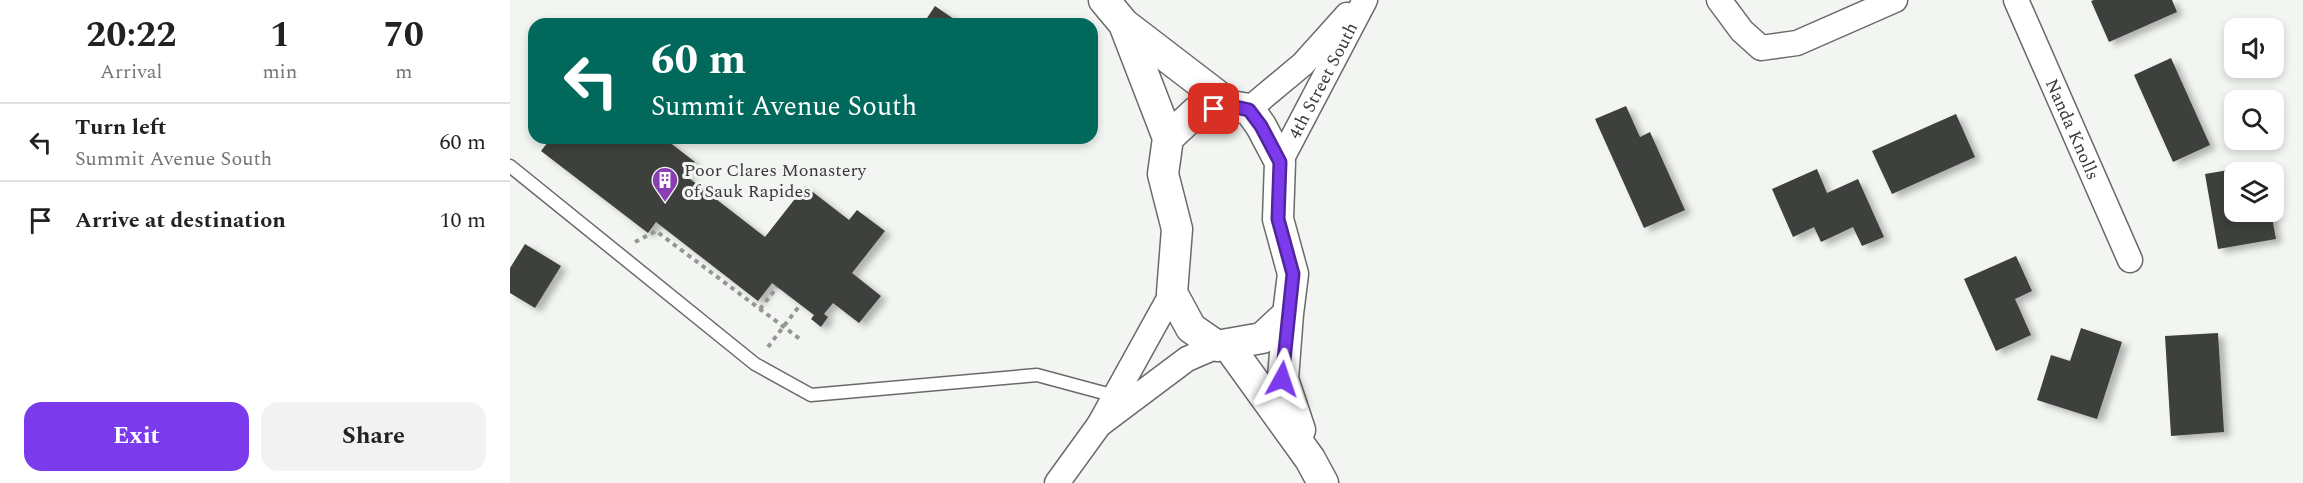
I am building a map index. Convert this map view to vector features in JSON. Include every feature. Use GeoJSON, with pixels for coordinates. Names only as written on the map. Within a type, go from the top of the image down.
{"type":"FeatureCollection","features":[{"type":"Feature","properties":{"kind":"street"},"geometry":{"type":"LineString","coordinates":[[1104,0],[1124,24],[1240,108],[1261,126],[1280,162],[1278,219],[1293,274],[1282,379],[1316,471]]}},
{"type":"Feature","properties":{"kind":"street","name":"4th Street South"},"geometry":{"type":"LineString","coordinates":[[1240,108],[1304,64],[1363,0]]}},
{"type":"Feature","properties":{"kind":"street","name":"4th Street South"},"geometry":{"type":"LineString","coordinates":[[1280,162],[1363,0]]}},
{"type":"Feature","properties":{"kind":"street"},"geometry":{"type":"LineString","coordinates":[[1719,0],[1742,31],[1761,48],[1797,43],[1894,0]]}},
{"type":"Feature","properties":{"kind":"street","name":"Nanda Knolls"},"geometry":{"type":"LineString","coordinates":[[2016,0],[2130,260]]}},
{"type":"Feature","properties":{"kind":"street"},"geometry":{"type":"LineString","coordinates":[[1057,483],[1099,425],[1172,293],[1177,229],[1163,174],[1168,138],[1124,24]]}},
{"type":"Feature","properties":{"kind":"street"},"geometry":{"type":"LineString","coordinates":[[1168,138],[1197,111],[1240,108]]}},
{"type":"Feature","properties":{"kind":"street"},"geometry":{"type":"LineString","coordinates":[[1172,293],[1191,328],[1222,345],[1316,471]]}},
{"type":"Feature","properties":{"kind":"street"},"geometry":{"type":"LineString","coordinates":[[1099,425],[1187,359],[1222,345],[1262,338],[1288,314]]}},
{"type":"Feature","properties":{"kind":"lane"},"geometry":{"type":"LineString","coordinates":[[510,166],[755,364],[811,395],[1037,375],[1115,396]]}},
{"type":"Feature","properties":{"kind":"path"},"geometry":{"type":"LineString","coordinates":[[616,252],[656,231],[800,339]]}},
{"type":"Feature","properties":{"kind":"path"},"geometry":{"type":"LineString","coordinates":[[760,309],[777,287]]}},
{"type":"Feature","properties":{"kind":"path"},"geometry":{"type":"LineString","coordinates":[[784,327],[800,305]]}},
{"type":"Feature","properties":{"kind":"building"},"geometry":{"type":"Polygon","coordinates":[[[2172,0],[2177,12],[2109,42],[2091,1],[2172,0]]]}},
{"type":"Feature","properties":{"kind":"building"},"geometry":{"type":"Polygon","coordinates":[[[935,6],[952,18],[927,18],[935,6]]]}},
{"type":"Feature","properties":{"kind":"building"},"geometry":{"type":"Polygon","coordinates":[[[2171,58],[2210,145],[2173,162],[2134,75],[2171,58]]]}},
{"type":"Feature","properties":{"kind":"building"},"geometry":{"type":"Polygon","coordinates":[[[1626,106],[1640,137],[1650,132],[1685,210],[1644,228],[1595,119],[1626,106]]]}},
{"type":"Feature","properties":{"kind":"building"},"geometry":{"type":"Polygon","coordinates":[[[1956,114],[1975,157],[1892,194],[1872,151],[1956,114]]]}},
{"type":"Feature","properties":{"kind":"building","name":"Poor Clares Monastery of Sauk Rapides"},"geometry":{"type":"Polygon","coordinates":[[[546,144],[672,144],[695,162],[685,175],[765,237],[805,186],[849,220],[857,210],[885,231],[852,273],[881,296],[859,323],[833,303],[824,314],[828,317],[821,327],[811,319],[814,315],[772,283],[758,301],[656,222],[648,233],[541,151],[546,144]]]}},
{"type":"Feature","properties":{"kind":"building"},"geometry":{"type":"Polygon","coordinates":[[[1817,169],[1827,193],[1858,179],[1884,237],[1862,246],[1853,227],[1821,242],[1814,227],[1793,237],[1772,189],[1817,169]]]}},
{"type":"Feature","properties":{"kind":"building"},"geometry":{"type":"Polygon","coordinates":[[[2224,171],[2224,222],[2273,222],[2276,239],[2218,249],[2205,174],[2224,171]]]}},
{"type":"Feature","properties":{"kind":"building"},"geometry":{"type":"Polygon","coordinates":[[[525,244],[561,266],[535,308],[510,293],[510,268],[525,244]]]}},
{"type":"Feature","properties":{"kind":"building"},"geometry":{"type":"Polygon","coordinates":[[[2016,256],[2032,291],[2015,299],[2031,335],[1996,351],[1964,279],[2016,256]]]}},
{"type":"Feature","properties":{"kind":"building"},"geometry":{"type":"Polygon","coordinates":[[[2081,328],[2122,342],[2097,419],[2037,400],[2051,355],[2070,361],[2081,328]]]}},
{"type":"Feature","properties":{"kind":"building"},"geometry":{"type":"Polygon","coordinates":[[[2218,333],[2224,432],[2171,436],[2165,336],[2218,333]]]}},
{"type":"Feature","properties":{"kind":"place","name":"Poor Clares Monastery of Sauk Rapides"},"geometry":{"type":"Point","coordinates":[665,203]}},
{"type":"Feature","properties":{"kind":"route"},"geometry":{"type":"LineString","coordinates":[[1214,109],[1231,106],[1249,110],[1261,126],[1280,162],[1278,219],[1293,274],[1282,379]]}}]}
